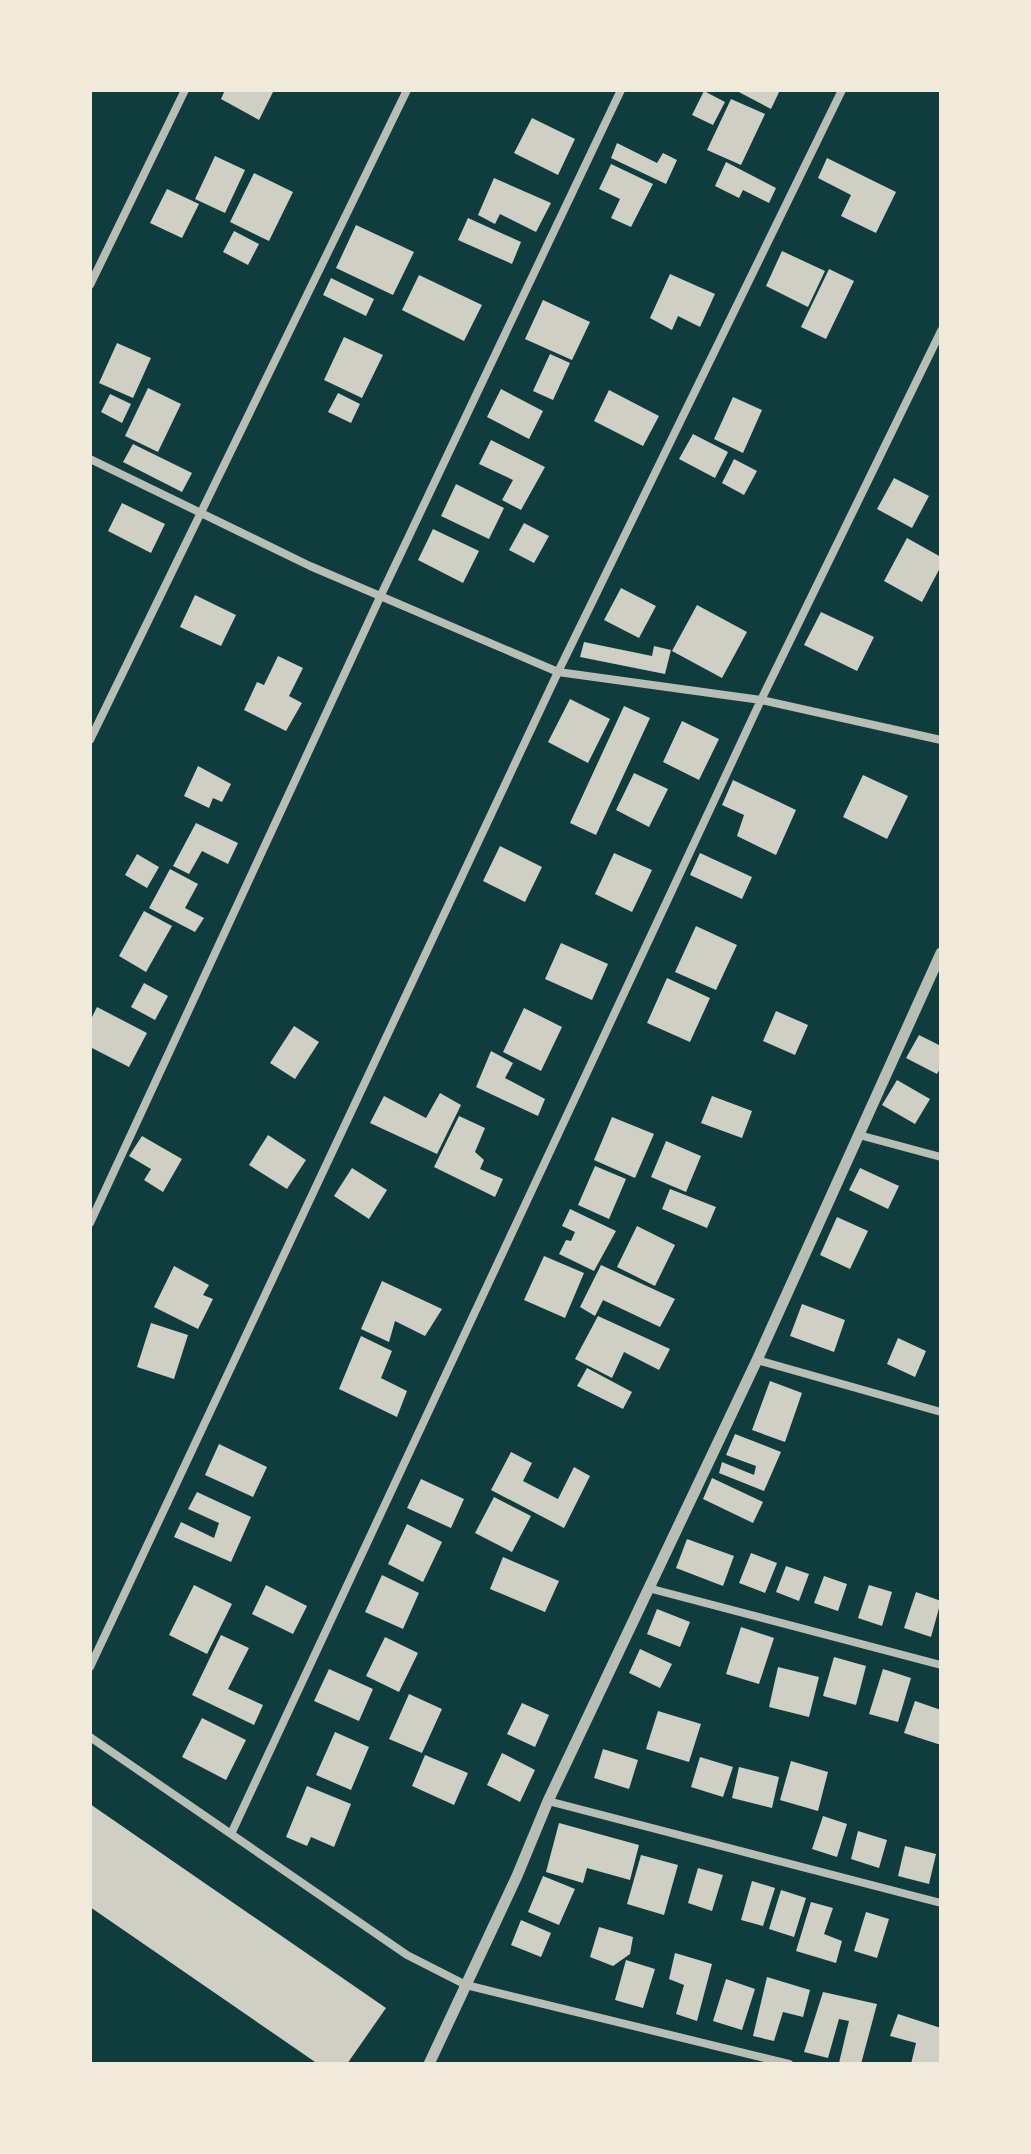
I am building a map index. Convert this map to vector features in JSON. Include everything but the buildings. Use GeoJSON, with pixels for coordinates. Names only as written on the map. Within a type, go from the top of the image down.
{"type":"FeatureCollection","features":[{"type":"Feature","properties":{"kind":"street"},"geometry":{"type":"LineString","coordinates":[[90,285],[185,90]]}},
{"type":"Feature","properties":{"kind":"street"},"geometry":{"type":"LineString","coordinates":[[90,740],[407,90]]}},
{"type":"Feature","properties":{"kind":"street"},"geometry":{"type":"LineString","coordinates":[[90,1223],[381,595],[621,90]]}},
{"type":"Feature","properties":{"kind":"street"},"geometry":{"type":"LineString","coordinates":[[90,1667],[558,672],[842,90]]}},
{"type":"Feature","properties":{"kind":"street"},"geometry":{"type":"LineString","coordinates":[[231,1834],[761,700],[941,331]]}},
{"type":"Feature","properties":{"kind":"street"},"geometry":{"type":"LineString","coordinates":[[90,459],[310,566],[558,672],[761,700],[941,740]]}},
{"type":"Feature","properties":{"kind":"street"},"geometry":{"type":"LineString","coordinates":[[429,2064],[517,1876],[548,1801],[757,1360],[941,953]]}},
{"type":"Feature","properties":{"kind":"street"},"geometry":{"type":"LineString","coordinates":[[859,1135],[941,1157]]}},
{"type":"Feature","properties":{"kind":"street"},"geometry":{"type":"LineString","coordinates":[[757,1360],[941,1412]]}},
{"type":"Feature","properties":{"kind":"street"},"geometry":{"type":"LineString","coordinates":[[648,1588],[941,1665]]}},
{"type":"Feature","properties":{"kind":"street"},"geometry":{"type":"LineString","coordinates":[[90,1737],[407,1955],[466,1985],[789,2064]]}},
{"type":"Feature","properties":{"kind":"street"},"geometry":{"type":"LineString","coordinates":[[548,1801],[941,1903]]}}]}
